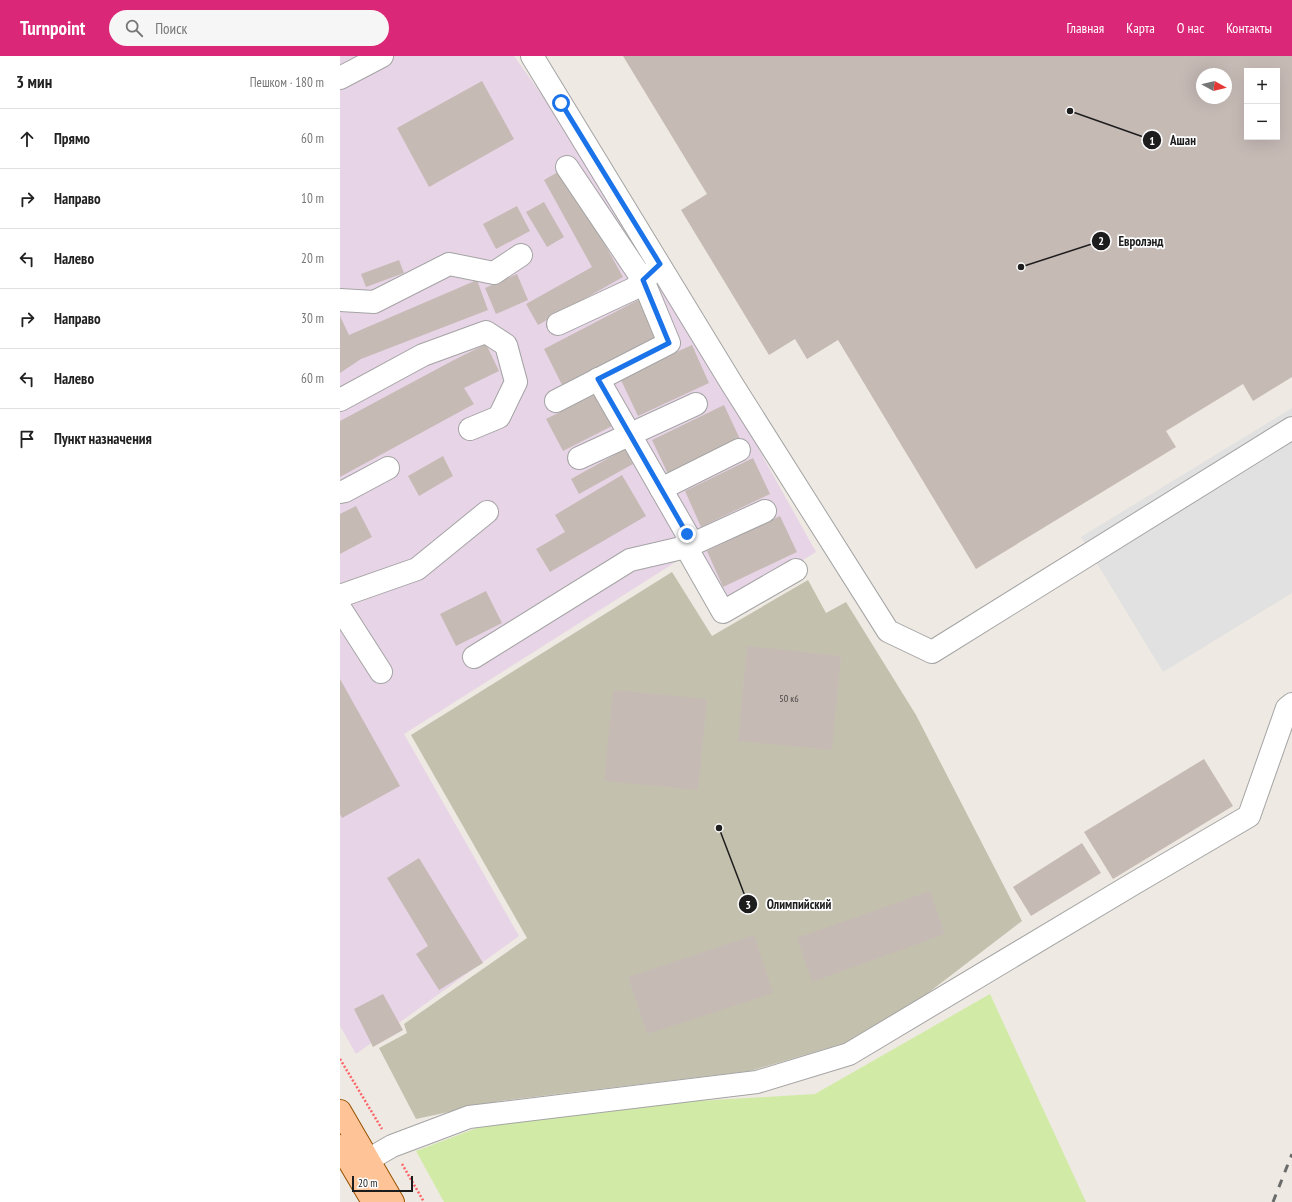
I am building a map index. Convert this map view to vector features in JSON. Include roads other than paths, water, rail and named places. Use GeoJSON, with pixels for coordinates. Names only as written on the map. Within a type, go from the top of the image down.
{"type":"FeatureCollection","features":[{"type":"Feature","properties":{"kind":"main road"},"geometry":{"type":"LineString","coordinates":[[340,1111],[393,1202]]}},
{"type":"Feature","properties":{"kind":"main road"},"geometry":{"type":"LineString","coordinates":[[340,1147],[373,1202]]}},
{"type":"Feature","properties":{"kind":"lane"},"geometry":{"type":"LineString","coordinates":[[340,78],[382,56]]}},
{"type":"Feature","properties":{"kind":"lane"},"geometry":{"type":"LineString","coordinates":[[532,56],[732,384],[888,631],[932,652],[1292,428]]}},
{"type":"Feature","properties":{"kind":"lane"},"geometry":{"type":"LineString","coordinates":[[556,401],[669,343],[643,280],[567,167]]}},
{"type":"Feature","properties":{"kind":"lane"},"geometry":{"type":"LineString","coordinates":[[340,300],[374,302],[449,264],[494,273],[521,255]]}},
{"type":"Feature","properties":{"kind":"lane"},"geometry":{"type":"LineString","coordinates":[[558,324],[633,289],[660,264]]}},
{"type":"Feature","properties":{"kind":"lane"},"geometry":{"type":"LineString","coordinates":[[340,400],[423,355],[486,332],[506,345],[516,382],[499,417],[470,429]]}},
{"type":"Feature","properties":{"kind":"lane"},"geometry":{"type":"LineString","coordinates":[[598,379],[687,534],[686,547],[722,612],[796,570]]}},
{"type":"Feature","properties":{"kind":"lane"},"geometry":{"type":"LineString","coordinates":[[579,458],[696,404]]}},
{"type":"Feature","properties":{"kind":"lane"},"geometry":{"type":"LineString","coordinates":[[661,489],[739,450]]}},
{"type":"Feature","properties":{"kind":"lane"},"geometry":{"type":"LineString","coordinates":[[340,492],[388,468]]}},
{"type":"Feature","properties":{"kind":"lane"},"geometry":{"type":"LineString","coordinates":[[474,657],[630,560],[686,547],[765,511]]}},
{"type":"Feature","properties":{"kind":"lane"},"geometry":{"type":"LineString","coordinates":[[340,596],[417,569],[487,512]]}},
{"type":"Feature","properties":{"kind":"lane"},"geometry":{"type":"LineString","coordinates":[[340,608],[381,672]]}},
{"type":"Feature","properties":{"kind":"lane"},"geometry":{"type":"LineString","coordinates":[[368,1160],[392,1146],[469,1117],[757,1082],[849,1054],[1249,816],[1287,708],[1292,704]]}},
{"type":"Feature","properties":{"kind":"railway"},"geometry":{"type":"LineString","coordinates":[[1273,1202],[1292,1154]]}},
{"type":"Feature","properties":{"kind":"place","name":"Ашан"},"geometry":{"type":"Point","coordinates":[1070,111]}},
{"type":"Feature","properties":{"kind":"place","name":"Евролэнд"},"geometry":{"type":"Point","coordinates":[1021,267]}},
{"type":"Feature","properties":{"kind":"place","name":"Олимпийский"},"geometry":{"type":"Point","coordinates":[719,828]}}]}
